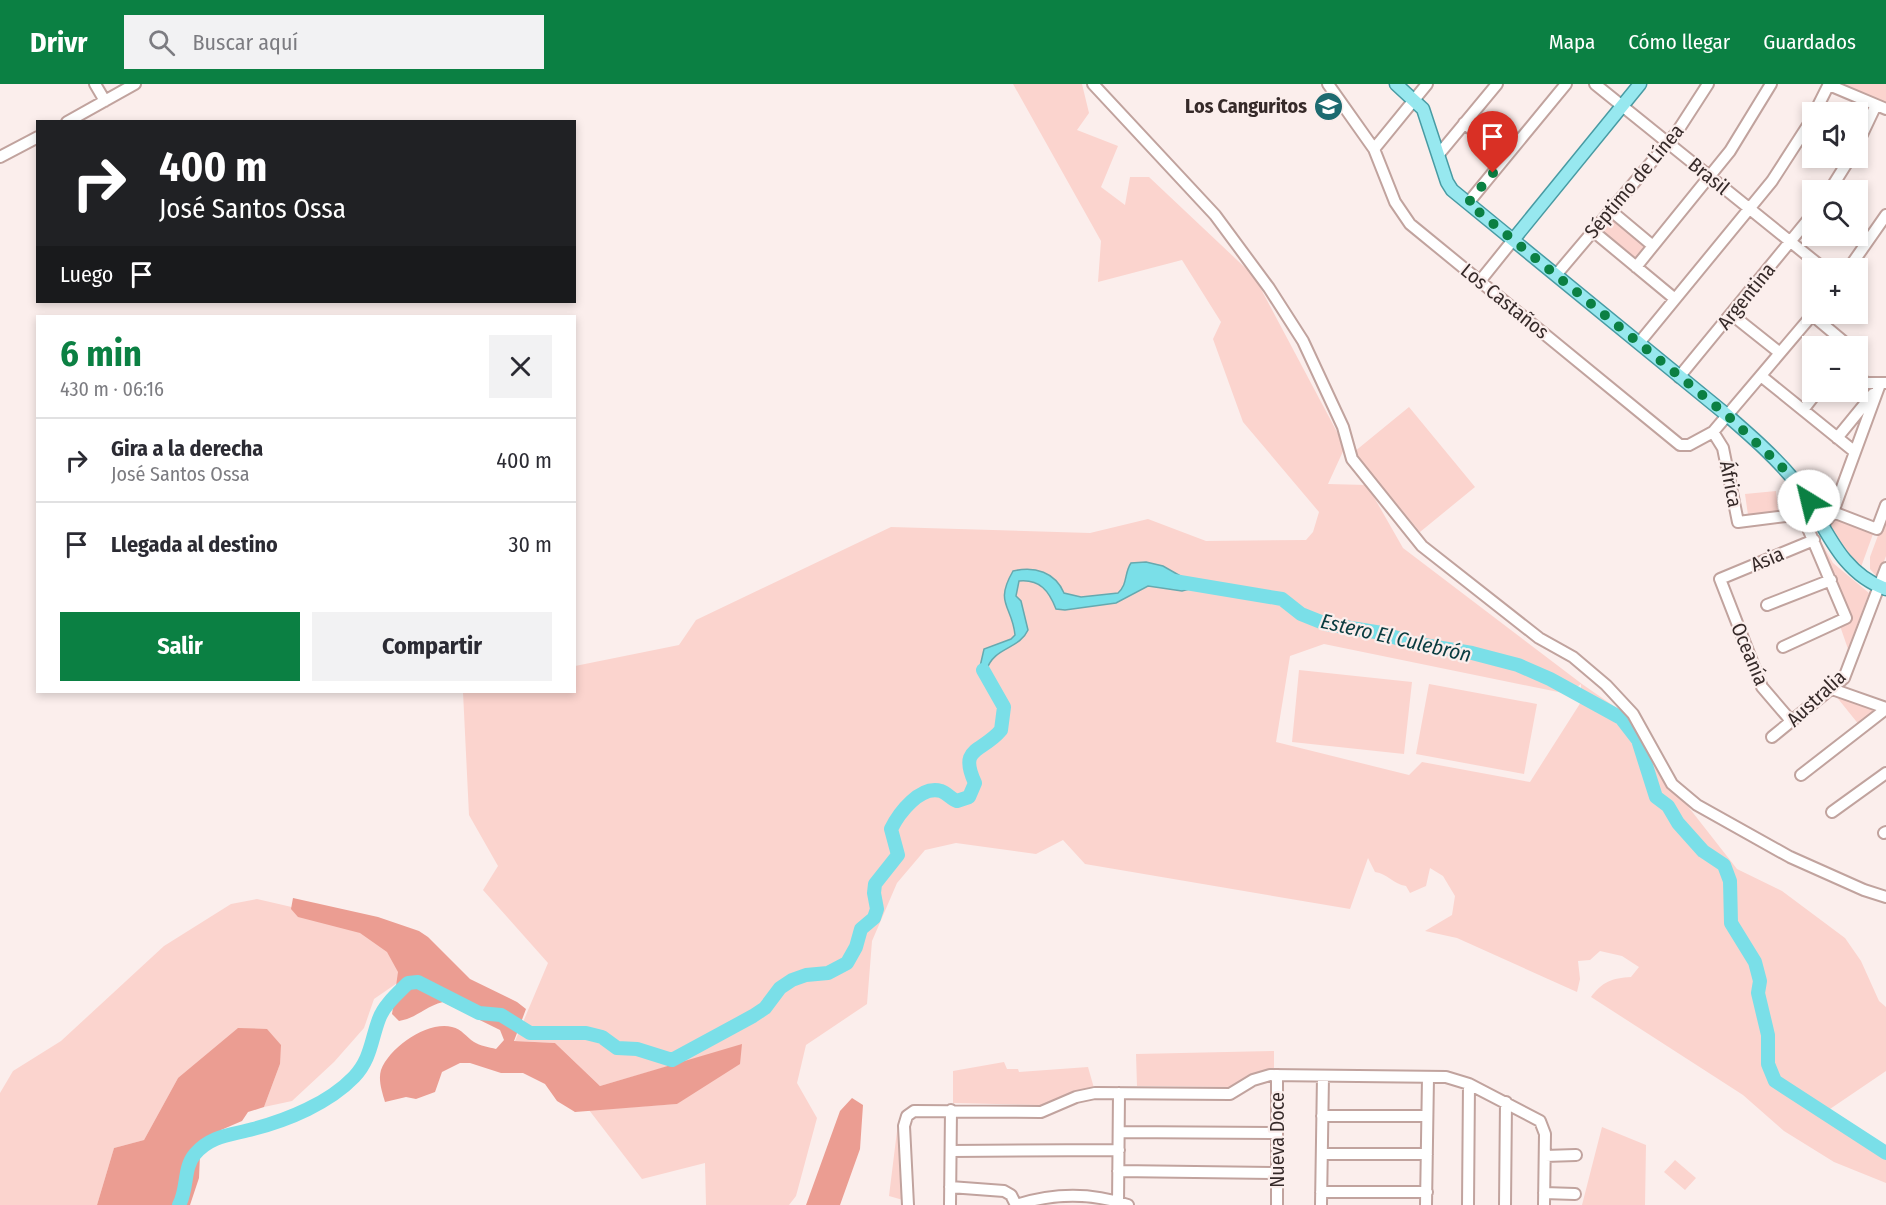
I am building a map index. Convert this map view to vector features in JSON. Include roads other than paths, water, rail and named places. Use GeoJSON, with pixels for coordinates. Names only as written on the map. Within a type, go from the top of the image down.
{"type":"FeatureCollection","features":[{"type":"Feature","properties":{"kind":"main road"},"geometry":{"type":"LineString","coordinates":[[1396,84],[1415,99],[1426,114],[1449,186],[1728,416],[1782,467],[1801,490],[1843,559],[1856,572],[1882,588]]}},
{"type":"Feature","properties":{"kind":"main road"},"geometry":{"type":"LineString","coordinates":[[1513,240],[1640,84]]}},
{"type":"Feature","properties":{"kind":"street"},"geometry":{"type":"LineString","coordinates":[[95,84],[105,101]]}},
{"type":"Feature","properties":{"kind":"street"},"geometry":{"type":"LineString","coordinates":[[71,120],[135,84]]}},
{"type":"Feature","properties":{"kind":"street"},"geometry":{"type":"LineString","coordinates":[[1093,84],[1215,215],[1269,288],[1303,341],[1343,428],[1352,459],[1422,546],[1539,638],[1573,657],[1606,686],[1633,714],[1672,784],[1697,805],[1790,857],[1864,890],[1886,897]]}},
{"type":"Feature","properties":{"kind":"street","name":"Los Castaños"},"geometry":{"type":"LineString","coordinates":[[1328,84],[1374,150],[1395,202],[1410,224],[1680,445],[1689,446],[1713,432],[1805,324]]}},
{"type":"Feature","properties":{"kind":"street"},"geometry":{"type":"LineString","coordinates":[[1374,150],[1427,84]]}},
{"type":"Feature","properties":{"kind":"street"},"geometry":{"type":"LineString","coordinates":[[1438,154],[1497,84]]}},
{"type":"Feature","properties":{"kind":"street"},"geometry":{"type":"LineString","coordinates":[[1468,203],[1566,84]]}},
{"type":"Feature","properties":{"kind":"street","name":"Brasil"},"geometry":{"type":"LineString","coordinates":[[1595,84],[1810,258]]}},
{"type":"Feature","properties":{"kind":"street","name":"Séptimo de Línea"},"geometry":{"type":"LineString","coordinates":[[1556,275],[1668,143],[1708,84]]}},
{"type":"Feature","properties":{"kind":"street"},"geometry":{"type":"LineString","coordinates":[[1636,267],[1741,136],[1771,84]]}},
{"type":"Feature","properties":{"kind":"street"},"geometry":{"type":"LineString","coordinates":[[1820,102],[1829,85],[1881,107],[1868,128]]}},
{"type":"Feature","properties":{"kind":"street"},"geometry":{"type":"LineString","coordinates":[[1464,123],[1505,158]]}},
{"type":"Feature","properties":{"kind":"street"},"geometry":{"type":"LineString","coordinates":[[1639,343],[1750,209],[1785,164],[1802,136]]}},
{"type":"Feature","properties":{"kind":"street"},"geometry":{"type":"LineString","coordinates":[[0,158],[36,138]]}},
{"type":"Feature","properties":{"kind":"street"},"geometry":{"type":"LineString","coordinates":[[1610,210],[1653,246]]}},
{"type":"Feature","properties":{"kind":"street"},"geometry":{"type":"LineString","coordinates":[[1856,258],[1886,215]]}},
{"type":"Feature","properties":{"kind":"street","name":"Argentina"},"geometry":{"type":"LineString","coordinates":[[1679,376],[1802,227]]}},
{"type":"Feature","properties":{"kind":"street"},"geometry":{"type":"LineString","coordinates":[[1593,231],[1675,299]]}},
{"type":"Feature","properties":{"kind":"street"},"geometry":{"type":"LineString","coordinates":[[1480,280],[1513,240]]}},
{"type":"Feature","properties":{"kind":"street"},"geometry":{"type":"LineString","coordinates":[[1731,314],[1780,353]]}},
{"type":"Feature","properties":{"kind":"street"},"geometry":{"type":"LineString","coordinates":[[1824,324],[1838,336]]}},
{"type":"Feature","properties":{"kind":"street"},"geometry":{"type":"LineString","coordinates":[[1761,376],[1855,452]]}},
{"type":"Feature","properties":{"kind":"street"},"geometry":{"type":"LineString","coordinates":[[1868,383],[1883,384]]}},
{"type":"Feature","properties":{"kind":"street"},"geometry":{"type":"LineString","coordinates":[[1837,438],[1883,384]]}},
{"type":"Feature","properties":{"kind":"street"},"geometry":{"type":"LineString","coordinates":[[1823,525],[1833,512],[1883,384]]}},
{"type":"Feature","properties":{"kind":"street"},"geometry":{"type":"LineString","coordinates":[[1803,410],[1809,402]]}},
{"type":"Feature","properties":{"kind":"street","name":"África"},"geometry":{"type":"LineString","coordinates":[[1713,432],[1723,448],[1738,522],[1798,515],[1806,522],[1814,540]]}},
{"type":"Feature","properties":{"kind":"street"},"geometry":{"type":"LineString","coordinates":[[1833,512],[1877,529],[1886,505]]}},
{"type":"Feature","properties":{"kind":"street"},"geometry":{"type":"LineString","coordinates":[[1783,646],[1846,618],[1814,540]]}},
{"type":"Feature","properties":{"kind":"street","name":"Asia"},"geometry":{"type":"LineString","coordinates":[[1720,579],[1814,540]]}},
{"type":"Feature","properties":{"kind":"street","name":"Australia"},"geometry":{"type":"LineString","coordinates":[[1772,737],[1832,689],[1848,671],[1882,588],[1886,568]]}},
{"type":"Feature","properties":{"kind":"street","name":"Oceanía"},"geometry":{"type":"LineString","coordinates":[[1720,579],[1762,687],[1792,722]]}},
{"type":"Feature","properties":{"kind":"street"},"geometry":{"type":"LineString","coordinates":[[1767,605],[1831,580]]}},
{"type":"Feature","properties":{"kind":"street"},"geometry":{"type":"LineString","coordinates":[[1832,689],[1886,709]]}},
{"type":"Feature","properties":{"kind":"street"},"geometry":{"type":"LineString","coordinates":[[1801,775],[1886,709]]}},
{"type":"Feature","properties":{"kind":"street"},"geometry":{"type":"LineString","coordinates":[[1832,812],[1886,772]]}},
{"type":"Feature","properties":{"kind":"street"},"geometry":{"type":"LineString","coordinates":[[908,1205],[906,1119],[917,1110],[1041,1112],[1085,1095],[1230,1094],[1258,1077],[1278,1075],[1446,1077],[1469,1084],[1506,1102],[1537,1118],[1545,1134],[1544,1205]]}},
{"type":"Feature","properties":{"kind":"street","name":"Nueva Doce"},"geometry":{"type":"LineString","coordinates":[[1277,1205],[1278,1075]]}},
{"type":"Feature","properties":{"kind":"street"},"geometry":{"type":"LineString","coordinates":[[1321,1205],[1323,1076]]}},
{"type":"Feature","properties":{"kind":"street"},"geometry":{"type":"LineString","coordinates":[[1426,1205],[1428,1077]]}},
{"type":"Feature","properties":{"kind":"street"},"geometry":{"type":"LineString","coordinates":[[1468,1205],[1469,1084]]}},
{"type":"Feature","properties":{"kind":"street"},"geometry":{"type":"LineString","coordinates":[[950,1187],[1000,1190],[1011,1195],[1016,1205],[1039,1198],[1074,1195],[1121,1204],[1118,1171],[1119,1093]]}},
{"type":"Feature","properties":{"kind":"street"},"geometry":{"type":"LineString","coordinates":[[1505,1205],[1506,1102]]}},
{"type":"Feature","properties":{"kind":"street"},"geometry":{"type":"LineString","coordinates":[[950,1205],[951,1110]]}},
{"type":"Feature","properties":{"kind":"street"},"geometry":{"type":"LineString","coordinates":[[1322,1116],[1427,1116]]}},
{"type":"Feature","properties":{"kind":"street"},"geometry":{"type":"LineString","coordinates":[[1119,1132],[1277,1133]]}},
{"type":"Feature","properties":{"kind":"street"},"geometry":{"type":"LineString","coordinates":[[951,1151],[1119,1150]]}},
{"type":"Feature","properties":{"kind":"street"},"geometry":{"type":"LineString","coordinates":[[1322,1154],[1427,1154]]}},
{"type":"Feature","properties":{"kind":"street"},"geometry":{"type":"LineString","coordinates":[[1545,1156],[1576,1155]]}},
{"type":"Feature","properties":{"kind":"street"},"geometry":{"type":"LineString","coordinates":[[1118,1171],[1277,1173]]}},
{"type":"Feature","properties":{"kind":"street"},"geometry":{"type":"LineString","coordinates":[[1321,1192],[1426,1192]]}},
{"type":"Feature","properties":{"kind":"street"},"geometry":{"type":"LineString","coordinates":[[1544,1193],[1575,1194]]}},
{"type":"Feature","properties":{"kind":"water"},"geometry":{"type":"Polygon","coordinates":[[[1146,562],[1163,566],[1191,582],[1190,589],[1182,591],[1148,586],[1116,603],[1065,610],[1056,609],[1047,592],[1038,584],[1019,581],[1016,596],[1021,601],[1028,630],[1019,641],[1000,652],[990,663],[986,671],[992,682],[986,686],[979,671],[984,649],[1011,639],[1015,635],[1004,598],[1013,571],[1029,569],[1043,572],[1055,580],[1064,593],[1081,597],[1118,593],[1123,586],[1131,563],[1146,562]]]}},
{"type":"Feature","properties":{"kind":"waterway","name":"Estero El Culebrón"},"geometry":{"type":"LineString","coordinates":[[1174,581],[1282,599],[1301,614],[1326,624],[1382,633],[1412,643],[1472,653],[1518,665],[1550,679],[1621,718],[1638,740],[1656,797],[1668,806],[1678,823],[1703,851],[1724,865],[1730,881],[1731,923],[1755,962],[1760,981],[1758,993],[1768,1035],[1768,1064],[1775,1081],[1886,1153]]}},
{"type":"Feature","properties":{"kind":"waterway","name":"Estero El Culebrón"},"geometry":{"type":"LineString","coordinates":[[179,1205],[191,1160],[201,1148],[215,1139],[266,1125],[320,1103],[354,1077],[364,1063],[381,1014],[408,983],[418,982],[479,1013],[501,1015],[530,1033],[586,1033],[602,1037],[617,1048],[637,1049],[672,1060],[753,1016],[765,1008],[780,988],[792,980],[806,975],[828,973],[847,963],[856,947],[861,929],[874,918],[877,909],[875,884],[898,855],[891,829],[899,815],[925,792],[941,791],[957,801],[969,797],[975,783],[970,771],[971,756],[974,751],[1001,730],[1004,707],[983,670]]}},
{"type":"Feature","properties":{"kind":"place","name":"Los Canguritos"},"geometry":{"type":"Point","coordinates":[1328,106]}}]}
